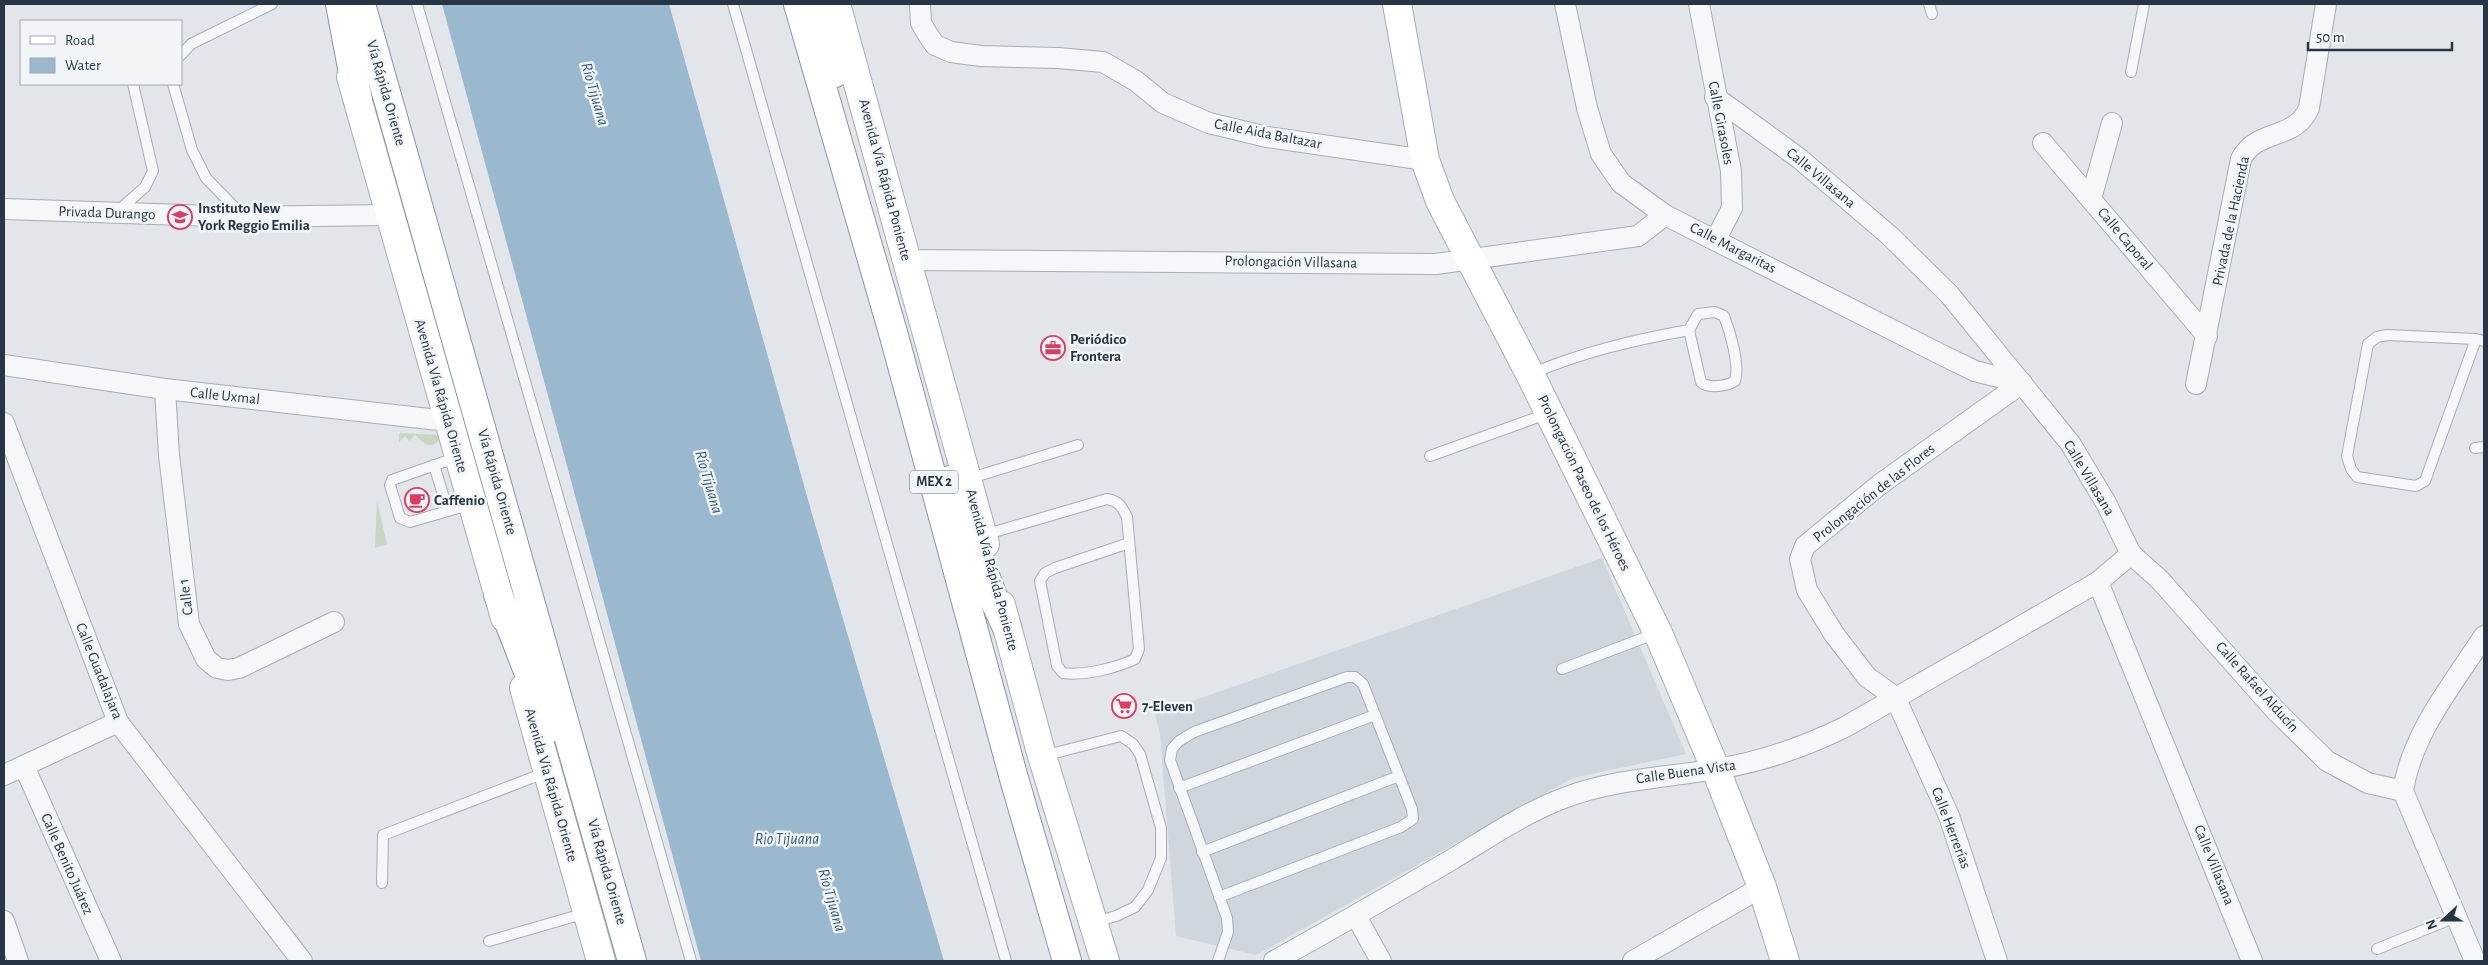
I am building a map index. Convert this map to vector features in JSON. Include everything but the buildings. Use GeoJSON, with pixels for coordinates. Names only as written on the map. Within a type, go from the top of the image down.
{"type":"FeatureCollection","features":[{"type":"Feature","properties":{"kind":"main road","name":"Avenida Vía Rápida Oriente"},"geometry":{"type":"LineString","coordinates":[[329,4],[358,100],[448,421],[446,461],[460,507],[498,594],[600,961]]}},
{"type":"Feature","properties":{"kind":"main road"},"geometry":{"type":"LineString","coordinates":[[340,4],[358,100]]}},
{"type":"Feature","properties":{"kind":"main road","name":"Vía Rápida Oriente"},"geometry":{"type":"LineString","coordinates":[[361,4],[632,961]]}},
{"type":"Feature","properties":{"kind":"main road","name":"MEX 2"},"geometry":{"type":"LineString","coordinates":[[798,4],[894,336],[1010,765],[1066,961]]}},
{"type":"Feature","properties":{"kind":"main road"},"geometry":{"type":"LineString","coordinates":[[820,4],[871,234],[873,265]]}},
{"type":"Feature","properties":{"kind":"main road","name":"Avenida Vía Rápida Poniente"},"geometry":{"type":"LineString","coordinates":[[836,4],[1042,756],[1106,961]]}},
{"type":"Feature","properties":{"kind":"main road","name":"Prolongación Paseo de los Héroes"},"geometry":{"type":"LineString","coordinates":[[1397,4],[1425,160],[1440,201],[1530,374],[1658,632],[1716,770],[1762,887],[1785,961]]}},
{"type":"Feature","properties":{"kind":"main road"},"geometry":{"type":"LineString","coordinates":[[894,336],[910,373],[995,602],[1007,628]]}},
{"type":"Feature","properties":{"kind":"main road"},"geometry":{"type":"LineString","coordinates":[[498,594],[611,882]]}},
{"type":"Feature","properties":{"kind":"street","name":"Calle Aida Baltazar"},"geometry":{"type":"LineString","coordinates":[[920,4],[921,24],[928,35],[935,45],[951,52],[981,56],[1058,58],[1103,62],[1136,81],[1163,103],[1209,123],[1267,137],[1425,160]]}},
{"type":"Feature","properties":{"kind":"street","name":"Calle Margaritas"},"geometry":{"type":"LineString","coordinates":[[1565,4],[1586,108],[1601,154],[1620,183],[1665,215],[1716,239],[1958,363],[1975,371],[2022,384]]}},
{"type":"Feature","properties":{"kind":"street","name":"Calle Girasoles"},"geometry":{"type":"LineString","coordinates":[[1699,4],[1715,97],[1731,171],[1732,208],[1716,239]]}},
{"type":"Feature","properties":{"kind":"street","name":"Privada de la Hacienda"},"geometry":{"type":"LineString","coordinates":[[2196,384],[2241,159],[2246,149],[2254,143],[2295,126],[2304,120],[2308,108],[2326,4]]}},
{"type":"Feature","properties":{"kind":"street","name":"Calle Villasana"},"geometry":{"type":"LineString","coordinates":[[1715,97],[1800,159],[1890,236],[1949,294],[2070,443],[2106,504],[2131,554]]}},
{"type":"Feature","properties":{"kind":"street"},"geometry":{"type":"LineString","coordinates":[[2091,200],[2112,123]]}},
{"type":"Feature","properties":{"kind":"street","name":"Calle Caporal"},"geometry":{"type":"LineString","coordinates":[[2043,143],[2207,336]]}},
{"type":"Feature","properties":{"kind":"street","name":"Privada Durango"},"geometry":{"type":"LineString","coordinates":[[4,209],[244,217],[390,215]]}},
{"type":"Feature","properties":{"kind":"street","name":"Prolongación Villasana"},"geometry":{"type":"LineString","coordinates":[[907,260],[1436,264],[1638,236],[1665,215]]}},
{"type":"Feature","properties":{"kind":"street","name":"Calle Uxmal"},"geometry":{"type":"LineString","coordinates":[[4,365],[165,389],[448,421]]}},
{"type":"Feature","properties":{"kind":"street","name":"Prolongación de las Flores"},"geometry":{"type":"LineString","coordinates":[[1895,698],[1867,677],[1834,634],[1807,590],[1800,559],[1805,546],[1880,485],[2022,384]]}},
{"type":"Feature","properties":{"kind":"street","name":"Calle 1"},"geometry":{"type":"LineString","coordinates":[[165,389],[169,455],[189,624],[206,659],[217,668],[228,670],[240,668],[334,622]]}},
{"type":"Feature","properties":{"kind":"street","name":"Calle Guadalajara"},"geometry":{"type":"LineString","coordinates":[[4,423],[118,722],[302,961]]}},
{"type":"Feature","properties":{"kind":"street"},"geometry":{"type":"LineString","coordinates":[[2098,582],[2131,554]]}},
{"type":"Feature","properties":{"kind":"street","name":"Calle Rafael Alducín"},"geometry":{"type":"LineString","coordinates":[[2131,554],[2160,580],[2276,710],[2327,761],[2368,783],[2403,791]]}},
{"type":"Feature","properties":{"kind":"street","name":"Calle Villasana"},"geometry":{"type":"LineString","coordinates":[[2098,582],[2252,961]]}},
{"type":"Feature","properties":{"kind":"street","name":"Calle Buena Vista"},"geometry":{"type":"LineString","coordinates":[[1274,961],[1356,916],[1530,813],[1565,797],[1634,779],[1716,770],[1769,758],[1810,744],[1845,727],[2098,582]]}},
{"type":"Feature","properties":{"kind":"street"},"geometry":{"type":"LineString","coordinates":[[2475,961],[2403,791],[2407,768],[2423,731],[2484,636]]}},
{"type":"Feature","properties":{"kind":"street","name":"Calle Herrerías"},"geometry":{"type":"LineString","coordinates":[[1895,698],[1949,816],[1997,961]]}},
{"type":"Feature","properties":{"kind":"street"},"geometry":{"type":"LineString","coordinates":[[4,775],[118,722]]}},
{"type":"Feature","properties":{"kind":"street","name":"Calle Benito Juárez"},"geometry":{"type":"LineString","coordinates":[[24,766],[111,961]]}},
{"type":"Feature","properties":{"kind":"street"},"geometry":{"type":"LineString","coordinates":[[1632,961],[1762,887]]}},
{"type":"Feature","properties":{"kind":"street"},"geometry":{"type":"LineString","coordinates":[[1356,916],[1381,961]]}},
{"type":"Feature","properties":{"kind":"street"},"geometry":{"type":"LineString","coordinates":[[4,921],[18,961]]}},
{"type":"Feature","properties":{"kind":"lane"},"geometry":{"type":"LineString","coordinates":[[182,54],[191,44],[272,4]]}},
{"type":"Feature","properties":{"kind":"lane"},"geometry":{"type":"LineString","coordinates":[[417,4],[691,961]]}},
{"type":"Feature","properties":{"kind":"lane"},"geometry":{"type":"LineString","coordinates":[[733,4],[1006,961]]}},
{"type":"Feature","properties":{"kind":"lane"},"geometry":{"type":"LineString","coordinates":[[2131,72],[2144,4]]}},
{"type":"Feature","properties":{"kind":"lane"},"geometry":{"type":"LineString","coordinates":[[116,213],[145,186],[153,171],[132,85]]}},
{"type":"Feature","properties":{"kind":"lane"},"geometry":{"type":"LineString","coordinates":[[173,85],[192,150],[206,178],[244,217]]}},
{"type":"Feature","properties":{"kind":"lane"},"geometry":{"type":"LineString","coordinates":[[1715,312],[1724,316],[1736,368],[1735,381],[1731,384],[1709,386],[1701,382],[1689,330],[1698,314],[1715,312]]}},
{"type":"Feature","properties":{"kind":"lane"},"geometry":{"type":"LineString","coordinates":[[1530,374],[1564,360],[1627,341],[1689,330]]}},
{"type":"Feature","properties":{"kind":"lane"},"geometry":{"type":"LineString","coordinates":[[2387,334],[2480,340],[2425,481],[2416,486],[2357,477],[2350,468],[2347,456],[2368,344],[2377,337],[2387,334]]}},
{"type":"Feature","properties":{"kind":"lane"},"geometry":{"type":"LineString","coordinates":[[1430,456],[1549,413]]}},
{"type":"Feature","properties":{"kind":"lane"},"geometry":{"type":"LineString","coordinates":[[967,479],[1000,471],[1078,446]]}},
{"type":"Feature","properties":{"kind":"lane"},"geometry":{"type":"LineString","coordinates":[[446,461],[392,480],[390,486],[400,518],[410,522],[460,507]]}},
{"type":"Feature","properties":{"kind":"lane"},"geometry":{"type":"LineString","coordinates":[[983,536],[1107,499],[1116,500],[1122,507],[1127,517],[1139,649],[1136,659],[1127,663],[1073,674],[1063,673],[1058,666],[1053,652],[1040,581],[1045,574],[1055,568],[1129,543]]}},
{"type":"Feature","properties":{"kind":"lane"},"geometry":{"type":"LineString","coordinates":[[1562,669],[1658,632]]}},
{"type":"Feature","properties":{"kind":"lane"},"geometry":{"type":"LineString","coordinates":[[1218,961],[1228,932],[1227,918],[1219,897],[1202,852],[1179,788],[1170,760],[1172,748],[1179,741],[1194,732],[1347,677],[1355,677],[1363,684],[1400,776],[1412,809],[1412,819],[1409,823],[1219,897]]}},
{"type":"Feature","properties":{"kind":"lane"},"geometry":{"type":"LineString","coordinates":[[1179,788],[1375,715]]}},
{"type":"Feature","properties":{"kind":"lane"},"geometry":{"type":"LineString","coordinates":[[1042,756],[1121,736],[1133,744],[1140,754],[1162,828],[1161,858],[1148,890],[1135,907],[1116,916],[1095,922]]}},
{"type":"Feature","properties":{"kind":"lane"},"geometry":{"type":"LineString","coordinates":[[382,882],[383,835],[547,772]]}},
{"type":"Feature","properties":{"kind":"lane"},"geometry":{"type":"LineString","coordinates":[[1202,852],[1400,776]]}},
{"type":"Feature","properties":{"kind":"lane"},"geometry":{"type":"LineString","coordinates":[[489,941],[587,912]]}},
{"type":"Feature","properties":{"kind":"lane"},"geometry":{"type":"LineString","coordinates":[[2377,949],[2456,917]]}},
{"type":"Feature","properties":{"kind":"shaded area"},"geometry":{"type":"Polygon","coordinates":[[[1602,558],[1686,754],[1573,778],[1256,955],[1176,936],[1160,734],[1155,714],[1602,558]]]}},
{"type":"Feature","properties":{"kind":"green space"},"geometry":{"type":"Polygon","coordinates":[[[399,433],[439,435],[439,441],[429,445],[415,435],[409,441],[405,436],[399,442],[399,433]]]}},
{"type":"Feature","properties":{"kind":"green space"},"geometry":{"type":"Polygon","coordinates":[[[377,501],[387,544],[375,548],[377,501]]]}},
{"type":"Feature","properties":{"kind":"water","name":"Rio Tijuana"},"geometry":{"type":"Polygon","coordinates":[[[442,4],[669,4],[812,514],[944,961],[701,961],[442,4]]]}},
{"type":"Feature","properties":{"kind":"place","name":"Instituto New York Reggio Emilia"},"geometry":{"type":"Point","coordinates":[180,217]}},
{"type":"Feature","properties":{"kind":"place","name":"Periódico Frontera"},"geometry":{"type":"Point","coordinates":[1053,348]}},
{"type":"Feature","properties":{"kind":"place","name":"Caffenio"},"geometry":{"type":"Point","coordinates":[417,500]}},
{"type":"Feature","properties":{"kind":"place","name":"7-Eleven"},"geometry":{"type":"Point","coordinates":[1124,706]}},
{"type":"Feature","properties":{"kind":"water label","name":"Río Tijuana"},"geometry":{"type":"Point","coordinates":[595,94]}},
{"type":"Feature","properties":{"kind":"water label","name":"Río Tijuana"},"geometry":{"type":"Point","coordinates":[709,482]}},
{"type":"Feature","properties":{"kind":"water label","name":"Río Tijuana"},"geometry":{"type":"Point","coordinates":[832,900]}}]}
